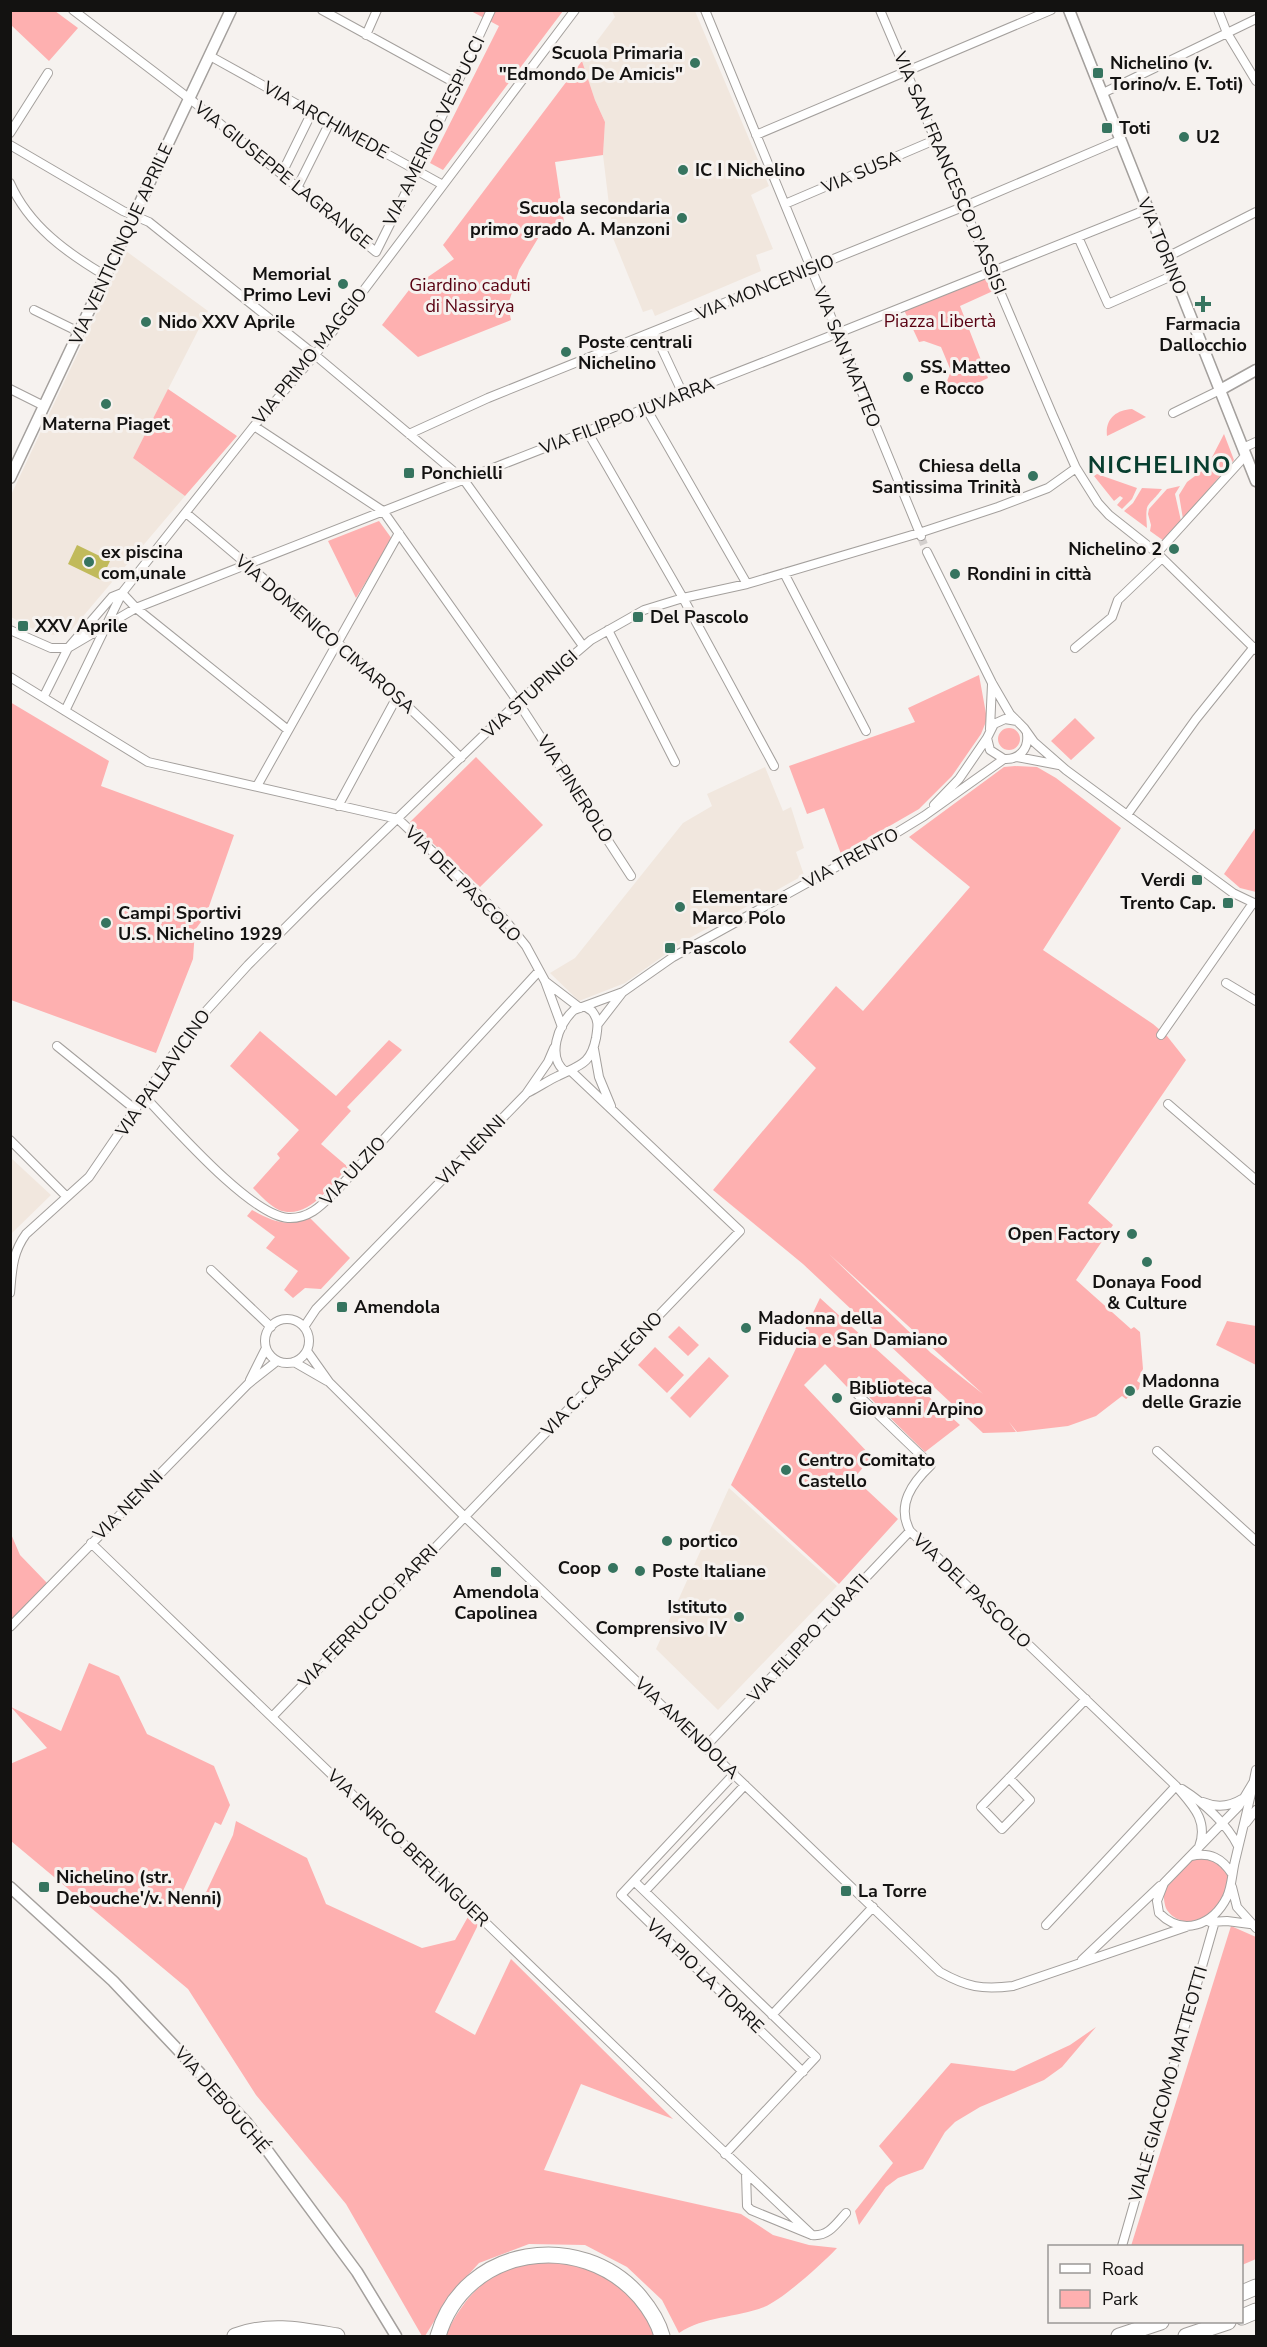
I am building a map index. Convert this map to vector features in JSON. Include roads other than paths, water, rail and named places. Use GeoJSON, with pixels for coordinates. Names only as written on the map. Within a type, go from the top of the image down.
{"type":"FeatureCollection","features":[{"type":"Feature","properties":{"kind":"highway"},"geometry":{"type":"LineString","coordinates":[[438,2337],[448,2312],[459,2297],[484,2273],[516,2259],[548,2254],[582,2259],[603,2267],[624,2281],[654,2316],[662,2337]]}},
{"type":"Feature","properties":{"kind":"highway"},"geometry":{"type":"LineString","coordinates":[[1243,2293],[1257,2287]]}},
{"type":"Feature","properties":{"kind":"highway"},"geometry":{"type":"LineString","coordinates":[[1243,2317],[1257,2311]]}},
{"type":"Feature","properties":{"kind":"highway"},"geometry":{"type":"LineString","coordinates":[[1119,2337],[1158,2323]]}},
{"type":"Feature","properties":{"kind":"highway"},"geometry":{"type":"LineString","coordinates":[[1186,2337],[1225,2323]]}},
{"type":"Feature","properties":{"kind":"highway"},"geometry":{"type":"LineString","coordinates":[[236,2337],[260,2329],[286,2328],[337,2337]]}},
{"type":"Feature","properties":{"kind":"main road","name":"VIA VENTICINQUE APRILE"},"geometry":{"type":"LineString","coordinates":[[10,478],[231,10]]}},
{"type":"Feature","properties":{"kind":"main road","name":"VIA TORINO"},"geometry":{"type":"LineString","coordinates":[[1069,10],[1257,481]]}},
{"type":"Feature","properties":{"kind":"main road"},"geometry":{"type":"LineString","coordinates":[[1220,390],[1257,370]]}},
{"type":"Feature","properties":{"kind":"main road","name":"VIA DEBOUCHÉ"},"geometry":{"type":"LineString","coordinates":[[12,1887],[112,1981],[247,2123],[357,2272],[396,2337]]}},
{"type":"Feature","properties":{"kind":"street","name":"VIA GIUSEPPE LAGRANGE"},"geometry":{"type":"LineString","coordinates":[[73,10],[282,173],[376,252]]}},
{"type":"Feature","properties":{"kind":"street"},"geometry":{"type":"LineString","coordinates":[[322,10],[457,84]]}},
{"type":"Feature","properties":{"kind":"street"},"geometry":{"type":"LineString","coordinates":[[366,35],[377,10]]}},
{"type":"Feature","properties":{"kind":"street","name":"VIA AMERIGO VESPUCCI"},"geometry":{"type":"LineString","coordinates":[[376,252],[491,10]]}},
{"type":"Feature","properties":{"kind":"street","name":"VIA PRIMO MAGGIO"},"geometry":{"type":"LineString","coordinates":[[44,696],[68,648],[112,597],[122,593],[254,426],[315,354],[575,10]]}},
{"type":"Feature","properties":{"kind":"street","name":"VIA SAN MATTEO"},"geometry":{"type":"LineString","coordinates":[[705,10],[920,535]]}},
{"type":"Feature","properties":{"kind":"street","name":"VIA SAN FRANCESCO D'ASSISI"},"geometry":{"type":"LineString","coordinates":[[880,10],[1076,468],[1089,492],[1109,515],[1159,555],[1255,649]]}},
{"type":"Feature","properties":{"kind":"street"},"geometry":{"type":"LineString","coordinates":[[756,135],[1051,10]]}},
{"type":"Feature","properties":{"kind":"street"},"geometry":{"type":"LineString","coordinates":[[1218,10],[1227,33],[1257,81]]}},
{"type":"Feature","properties":{"kind":"street"},"geometry":{"type":"LineString","coordinates":[[1102,93],[1257,19]]}},
{"type":"Feature","properties":{"kind":"street","name":"VIA ARCHIMEDE"},"geometry":{"type":"LineString","coordinates":[[210,56],[443,185]]}},
{"type":"Feature","properties":{"kind":"street"},"geometry":{"type":"LineString","coordinates":[[10,133],[48,73]]}},
{"type":"Feature","properties":{"kind":"street"},"geometry":{"type":"LineString","coordinates":[[282,173],[312,112]]}},
{"type":"Feature","properties":{"kind":"street"},"geometry":{"type":"LineString","coordinates":[[298,186],[330,122]]}},
{"type":"Feature","properties":{"kind":"street","name":"VIA SUSA"},"geometry":{"type":"LineString","coordinates":[[785,204],[937,139]]}},
{"type":"Feature","properties":{"kind":"street","name":"VIA MONCENISIO"},"geometry":{"type":"LineString","coordinates":[[409,434],[488,398],[965,206],[1120,140]]}},
{"type":"Feature","properties":{"kind":"street"},"geometry":{"type":"LineString","coordinates":[[10,145],[123,211],[150,222],[315,354],[464,480],[583,646]]}},
{"type":"Feature","properties":{"kind":"street"},"geometry":{"type":"LineString","coordinates":[[10,183],[26,212],[42,231],[83,263],[106,276]]}},
{"type":"Feature","properties":{"kind":"street","name":"VIA FILIPPO JUVARRA"},"geometry":{"type":"LineString","coordinates":[[68,648],[106,623],[136,608],[1148,209]]}},
{"type":"Feature","properties":{"kind":"street"},"geometry":{"type":"LineString","coordinates":[[1167,257],[1257,212]]}},
{"type":"Feature","properties":{"kind":"street"},"geometry":{"type":"LineString","coordinates":[[1078,237],[1108,304],[1174,275]]}},
{"type":"Feature","properties":{"kind":"street"},"geometry":{"type":"LineString","coordinates":[[34,310],[79,332]]}},
{"type":"Feature","properties":{"kind":"street"},"geometry":{"type":"LineString","coordinates":[[654,332],[683,394]]}},
{"type":"Feature","properties":{"kind":"street"},"geometry":{"type":"LineString","coordinates":[[10,389],[44,406]]}},
{"type":"Feature","properties":{"kind":"street"},"geometry":{"type":"LineString","coordinates":[[1173,413],[1220,390]]}},
{"type":"Feature","properties":{"kind":"street"},"geometry":{"type":"LineString","coordinates":[[646,408],[747,584]]}},
{"type":"Feature","properties":{"kind":"street"},"geometry":{"type":"LineString","coordinates":[[254,426],[383,511]]}},
{"type":"Feature","properties":{"kind":"street"},"geometry":{"type":"LineString","coordinates":[[587,431],[683,598],[774,766]]}},
{"type":"Feature","properties":{"kind":"street"},"geometry":{"type":"LineString","coordinates":[[1075,648],[1112,617],[1118,600],[1159,555],[1244,452],[1257,442]]}},
{"type":"Feature","properties":{"kind":"street","name":"VIA STUPINIGI"},"geometry":{"type":"LineString","coordinates":[[398,819],[518,702],[583,646],[644,610],[683,598],[747,584],[920,535],[1048,488],[1076,468]]}},
{"type":"Feature","properties":{"kind":"street","name":"VIA PINEROLO"},"geometry":{"type":"LineString","coordinates":[[383,511],[518,702],[631,876]]}},
{"type":"Feature","properties":{"kind":"street","name":"VIA DOMENICO CIMAROSA"},"geometry":{"type":"LineString","coordinates":[[186,513],[398,695],[461,758]]}},
{"type":"Feature","properties":{"kind":"street"},"geometry":{"type":"LineString","coordinates":[[257,786],[399,533]]}},
{"type":"Feature","properties":{"kind":"street"},"geometry":{"type":"LineString","coordinates":[[927,552],[992,683],[1010,714],[1034,742],[1060,765],[1233,893],[1255,904],[1161,1035]]}},
{"type":"Feature","properties":{"kind":"street"},"geometry":{"type":"LineString","coordinates":[[784,573],[866,731]]}},
{"type":"Feature","properties":{"kind":"street"},"geometry":{"type":"LineString","coordinates":[[122,593],[136,608],[288,730]]}},
{"type":"Feature","properties":{"kind":"street","name":"VIA FILIPPO JUVARRA"},"geometry":{"type":"LineString","coordinates":[[65,711],[122,593]]}},
{"type":"Feature","properties":{"kind":"street"},"geometry":{"type":"LineString","coordinates":[[10,630],[51,648],[68,648]]}},
{"type":"Feature","properties":{"kind":"street"},"geometry":{"type":"LineString","coordinates":[[608,630],[675,762]]}},
{"type":"Feature","properties":{"kind":"street"},"geometry":{"type":"LineString","coordinates":[[1127,815],[1196,719],[1255,649]]}},
{"type":"Feature","properties":{"kind":"street"},"geometry":{"type":"LineString","coordinates":[[10,677],[148,762],[398,819]]}},
{"type":"Feature","properties":{"kind":"street"},"geometry":{"type":"LineString","coordinates":[[992,683],[990,729],[987,738],[990,750],[1004,759],[1017,758],[1060,765]]}},
{"type":"Feature","properties":{"kind":"street"},"geometry":{"type":"LineString","coordinates":[[338,806],[398,695]]}},
{"type":"Feature","properties":{"kind":"street"},"geometry":{"type":"LineString","coordinates":[[990,729],[994,724],[1005,719],[1017,721]]}},
{"type":"Feature","properties":{"kind":"street"},"geometry":{"type":"LineString","coordinates":[[1017,758],[1025,749],[1027,732]]}},
{"type":"Feature","properties":{"kind":"street","name":"VIA TRENTO"},"geometry":{"type":"LineString","coordinates":[[924,816],[959,779],[987,738]]}},
{"type":"Feature","properties":{"kind":"street","name":"VIA TRENTO"},"geometry":{"type":"LineString","coordinates":[[583,1008],[623,992],[673,957],[884,841],[924,816],[1004,759]]}},
{"type":"Feature","properties":{"kind":"street","name":"VIA DEL PASCOLO"},"geometry":{"type":"LineString","coordinates":[[398,819],[505,921],[526,946],[545,981],[562,1027]]}},
{"type":"Feature","properties":{"kind":"street","name":"VIA PALLAVICINO"},"geometry":{"type":"LineString","coordinates":[[10,1293],[12,1262],[26,1234],[89,1177],[169,1060],[207,1010],[316,897],[398,819]]}},
{"type":"Feature","properties":{"kind":"street","name":"VIA ULZIO"},"geometry":{"type":"LineString","coordinates":[[145,1098],[224,1177],[248,1197],[280,1216],[303,1216],[317,1210],[335,1192],[539,971]]}},
{"type":"Feature","properties":{"kind":"street","name":"VIA DEL PASCOLO"},"geometry":{"type":"LineString","coordinates":[[545,981],[583,1008]]}},
{"type":"Feature","properties":{"kind":"street"},"geometry":{"type":"LineString","coordinates":[[1226,983],[1257,1001]]}},
{"type":"Feature","properties":{"kind":"street","name":"VIA TRENTO"},"geometry":{"type":"LineString","coordinates":[[598,1024],[623,992]]}},
{"type":"Feature","properties":{"kind":"street"},"geometry":{"type":"LineString","coordinates":[[583,1008],[592,1011],[598,1024],[594,1048],[599,1077],[612,1110],[569,1072],[560,1068],[557,1062],[555,1051],[562,1027],[568,1015],[583,1008]]}},
{"type":"Feature","properties":{"kind":"street","name":"VIA NENNI"},"geometry":{"type":"LineString","coordinates":[[301,1324],[526,1094],[548,1062],[557,1041]]}},
{"type":"Feature","properties":{"kind":"street"},"geometry":{"type":"LineString","coordinates":[[57,1046],[135,1110]]}},
{"type":"Feature","properties":{"kind":"street"},"geometry":{"type":"LineString","coordinates":[[569,1072],[583,1064],[594,1048]]}},
{"type":"Feature","properties":{"kind":"street","name":"VIA NENNI"},"geometry":{"type":"LineString","coordinates":[[526,1094],[569,1072]]}},
{"type":"Feature","properties":{"kind":"street"},"geometry":{"type":"LineString","coordinates":[[1168,1104],[1257,1180]]}},
{"type":"Feature","properties":{"kind":"street","name":"VIA C. CASALEGNO"},"geometry":{"type":"LineString","coordinates":[[464,1516],[740,1232],[612,1110]]}},
{"type":"Feature","properties":{"kind":"street"},"geometry":{"type":"LineString","coordinates":[[10,1140],[66,1197]]}},
{"type":"Feature","properties":{"kind":"street"},"geometry":{"type":"LineString","coordinates":[[211,1270],[271,1327]]}},
{"type":"Feature","properties":{"kind":"street"},"geometry":{"type":"LineString","coordinates":[[281,1320],[301,1324],[309,1342],[307,1351],[294,1362],[277,1361],[266,1348],[265,1339],[271,1327],[281,1320]]}},
{"type":"Feature","properties":{"kind":"street","name":"VIA NENNI"},"geometry":{"type":"LineString","coordinates":[[248,1384],[266,1348]]}},
{"type":"Feature","properties":{"kind":"street","name":"VIA AMENDOLA"},"geometry":{"type":"LineString","coordinates":[[307,1351],[329,1382],[464,1516],[940,1972],[974,1988],[1013,1986],[1186,1927]]}},
{"type":"Feature","properties":{"kind":"street","name":"VIA NENNI"},"geometry":{"type":"LineString","coordinates":[[10,1627],[248,1384],[277,1361]]}},
{"type":"Feature","properties":{"kind":"street","name":"VIA AMENDOLA"},"geometry":{"type":"LineString","coordinates":[[294,1362],[329,1382]]}},
{"type":"Feature","properties":{"kind":"street","name":"VIA DEL PASCOLO"},"geometry":{"type":"LineString","coordinates":[[857,1394],[930,1465],[913,1484],[905,1503],[905,1522],[910,1531],[1176,1786],[1200,1816],[1203,1828],[1199,1847]]}},
{"type":"Feature","properties":{"kind":"street"},"geometry":{"type":"LineString","coordinates":[[1157,1451],[1257,1541]]}},
{"type":"Feature","properties":{"kind":"street","name":"VIA FERRUCCIO PARRI"},"geometry":{"type":"LineString","coordinates":[[272,1717],[464,1516]]}},
{"type":"Feature","properties":{"kind":"street","name":"VIA FILIPPO TURATI"},"geometry":{"type":"LineString","coordinates":[[706,1746],[910,1531]]}},
{"type":"Feature","properties":{"kind":"street","name":"VIA ENRICO BERLINGUER"},"geometry":{"type":"LineString","coordinates":[[91,1543],[725,2154],[812,2235]]}},
{"type":"Feature","properties":{"kind":"street"},"geometry":{"type":"LineString","coordinates":[[1009,1778],[1030,1800],[1002,1829],[981,1808],[1009,1778],[1086,1699]]}},
{"type":"Feature","properties":{"kind":"street"},"geometry":{"type":"LineString","coordinates":[[1198,1924],[1218,1911],[1228,1895],[1257,1770]]}},
{"type":"Feature","properties":{"kind":"street"},"geometry":{"type":"LineString","coordinates":[[634,1881],[735,1774]]}},
{"type":"Feature","properties":{"kind":"street"},"geometry":{"type":"LineString","coordinates":[[1253,1926],[1238,1921],[1215,1921],[1186,1927],[1176,1926],[1160,1913],[1157,1901],[1164,1883],[1221,1824],[1244,1798],[1255,1781]]}},
{"type":"Feature","properties":{"kind":"street","name":"VIA PIO LA TORRE"},"geometry":{"type":"LineString","coordinates":[[645,1891],[745,1785]]}},
{"type":"Feature","properties":{"kind":"street"},"geometry":{"type":"LineString","coordinates":[[1046,1925],[1176,1786]]}},
{"type":"Feature","properties":{"kind":"street","name":"VIA DEL PASCOLO"},"geometry":{"type":"LineString","coordinates":[[1176,1786],[1206,1803],[1218,1806],[1227,1806],[1244,1798]]}},
{"type":"Feature","properties":{"kind":"street","name":"VIA DEL PASCOLO"},"geometry":{"type":"LineString","coordinates":[[1196,1798],[1232,1833],[1238,1846]]}},
{"type":"Feature","properties":{"kind":"street"},"geometry":{"type":"LineString","coordinates":[[1244,1826],[1257,1810]]}},
{"type":"Feature","properties":{"kind":"street"},"geometry":{"type":"LineString","coordinates":[[1191,1856],[1204,1854],[1220,1859],[1232,1874]]}},
{"type":"Feature","properties":{"kind":"street","name":"VIA PIO LA TORRE"},"geometry":{"type":"LineString","coordinates":[[634,1881],[645,1891],[816,2057],[802,2072],[621,1894],[634,1881]]}},
{"type":"Feature","properties":{"kind":"street","name":"VIA AMENDOLA"},"geometry":{"type":"LineString","coordinates":[[1079,1964],[1164,1883]]}},
{"type":"Feature","properties":{"kind":"street"},"geometry":{"type":"LineString","coordinates":[[1231,1884],[1237,1907],[1253,1926]]}},
{"type":"Feature","properties":{"kind":"street","name":"VIA PIO LA TORRE"},"geometry":{"type":"LineString","coordinates":[[772,2014],[873,1907]]}},
{"type":"Feature","properties":{"kind":"street","name":"VIALE GIACOMO MATTEOTTI"},"geometry":{"type":"LineString","coordinates":[[1123,2245],[1215,1921]]}},
{"type":"Feature","properties":{"kind":"street"},"geometry":{"type":"LineString","coordinates":[[725,2154],[802,2072]]}},
{"type":"Feature","properties":{"kind":"street"},"geometry":{"type":"LineString","coordinates":[[746,2173],[747,2206],[751,2210],[812,2235],[826,2234],[846,2213]]}},
{"type":"Feature","properties":{"kind":"street"},"geometry":{"type":"LineString","coordinates":[[770,2218],[780,2213],[779,2204]]}},
{"type":"Feature","properties":{"kind":"tunnel"},"geometry":{"type":"LineString","coordinates":[[921,537],[927,552]]}},
{"type":"Feature","properties":{"kind":"place","name":"Scuola Primaria \"Edmondo De Amicis\""},"geometry":{"type":"Point","coordinates":[695,63]}},
{"type":"Feature","properties":{"kind":"place","name":"Nichelino (v. Torino/v. E. Toti)"},"geometry":{"type":"Point","coordinates":[1098,73]}},
{"type":"Feature","properties":{"kind":"place","name":"Toti"},"geometry":{"type":"Point","coordinates":[1107,128]}},
{"type":"Feature","properties":{"kind":"place","name":"U2"},"geometry":{"type":"Point","coordinates":[1184,137]}},
{"type":"Feature","properties":{"kind":"place","name":"IC I Nichelino"},"geometry":{"type":"Point","coordinates":[683,170]}},
{"type":"Feature","properties":{"kind":"place","name":"Scuola secondaria primo grado A. Manzoni"},"geometry":{"type":"Point","coordinates":[682,218]}},
{"type":"Feature","properties":{"kind":"place","name":"Memorial Primo Levi"},"geometry":{"type":"Point","coordinates":[343,284]}},
{"type":"Feature","properties":{"kind":"place","name":"Farmacia Dallocchio"},"geometry":{"type":"Point","coordinates":[1203,304]}},
{"type":"Feature","properties":{"kind":"place","name":"Nido XXV Aprile"},"geometry":{"type":"Point","coordinates":[146,322]}},
{"type":"Feature","properties":{"kind":"place","name":"Poste centrali Nichelino"},"geometry":{"type":"Point","coordinates":[566,352]}},
{"type":"Feature","properties":{"kind":"place","name":"SS. Matteo e Rocco"},"geometry":{"type":"Point","coordinates":[908,377]}},
{"type":"Feature","properties":{"kind":"place","name":"Materna Piaget"},"geometry":{"type":"Point","coordinates":[106,404]}},
{"type":"Feature","properties":{"kind":"place","name":"Ponchielli"},"geometry":{"type":"Point","coordinates":[409,473]}},
{"type":"Feature","properties":{"kind":"place","name":"Chiesa della Santissima Trinità"},"geometry":{"type":"Point","coordinates":[1033,476]}},
{"type":"Feature","properties":{"kind":"place","name":"Nichelino 2"},"geometry":{"type":"Point","coordinates":[1174,549]}},
{"type":"Feature","properties":{"kind":"place","name":"ex piscina com,unale"},"geometry":{"type":"Point","coordinates":[89,562]}},
{"type":"Feature","properties":{"kind":"place","name":"Rondini in città"},"geometry":{"type":"Point","coordinates":[955,574]}},
{"type":"Feature","properties":{"kind":"place","name":"Del Pascolo"},"geometry":{"type":"Point","coordinates":[638,617]}},
{"type":"Feature","properties":{"kind":"place","name":"XXV Aprile"},"geometry":{"type":"Point","coordinates":[23,626]}},
{"type":"Feature","properties":{"kind":"place","name":"Verdi"},"geometry":{"type":"Point","coordinates":[1197,880]}},
{"type":"Feature","properties":{"kind":"place","name":"Trento Cap."},"geometry":{"type":"Point","coordinates":[1228,903]}},
{"type":"Feature","properties":{"kind":"place","name":"Elementare Marco Polo"},"geometry":{"type":"Point","coordinates":[680,907]}},
{"type":"Feature","properties":{"kind":"place","name":"Campi Sportivi U.S. Nichelino 1929"},"geometry":{"type":"Point","coordinates":[106,923]}},
{"type":"Feature","properties":{"kind":"place","name":"Pascolo"},"geometry":{"type":"Point","coordinates":[670,948]}},
{"type":"Feature","properties":{"kind":"place","name":"Open Factory"},"geometry":{"type":"Point","coordinates":[1132,1234]}},
{"type":"Feature","properties":{"kind":"place","name":"Donaya Food & Culture"},"geometry":{"type":"Point","coordinates":[1147,1262]}},
{"type":"Feature","properties":{"kind":"place","name":"Amendola"},"geometry":{"type":"Point","coordinates":[342,1307]}},
{"type":"Feature","properties":{"kind":"place","name":"Madonna della Fiducia e San Damiano"},"geometry":{"type":"Point","coordinates":[746,1328]}},
{"type":"Feature","properties":{"kind":"place","name":"Madonna delle Grazie"},"geometry":{"type":"Point","coordinates":[1130,1391]}},
{"type":"Feature","properties":{"kind":"place","name":"Biblioteca Giovanni Arpino"},"geometry":{"type":"Point","coordinates":[837,1398]}},
{"type":"Feature","properties":{"kind":"place","name":"Centro Comitato Castello"},"geometry":{"type":"Point","coordinates":[786,1470]}},
{"type":"Feature","properties":{"kind":"place","name":"portico"},"geometry":{"type":"Point","coordinates":[667,1541]}},
{"type":"Feature","properties":{"kind":"place","name":"Coop"},"geometry":{"type":"Point","coordinates":[613,1568]}},
{"type":"Feature","properties":{"kind":"place","name":"Poste Italiane"},"geometry":{"type":"Point","coordinates":[640,1571]}},
{"type":"Feature","properties":{"kind":"place","name":"Amendola Capolinea"},"geometry":{"type":"Point","coordinates":[496,1572]}},
{"type":"Feature","properties":{"kind":"place","name":"Istituto Comprensivo IV"},"geometry":{"type":"Point","coordinates":[739,1617]}},
{"type":"Feature","properties":{"kind":"place","name":"Nichelino (str. Debouche'/v. Nenni)"},"geometry":{"type":"Point","coordinates":[44,1887]}},
{"type":"Feature","properties":{"kind":"place","name":"La Torre"},"geometry":{"type":"Point","coordinates":[846,1891]}},
{"type":"Feature","properties":{"kind":"district","name":"NICHELINO"},"geometry":{"type":"Point","coordinates":[1160,465]}},
{"type":"Feature","properties":{"kind":"park label","name":"Giardino caduti di Nassirya"},"geometry":{"type":"Point","coordinates":[470,295]}},
{"type":"Feature","properties":{"kind":"park label","name":"Piazza Libertà"},"geometry":{"type":"Point","coordinates":[940,321]}}]}
